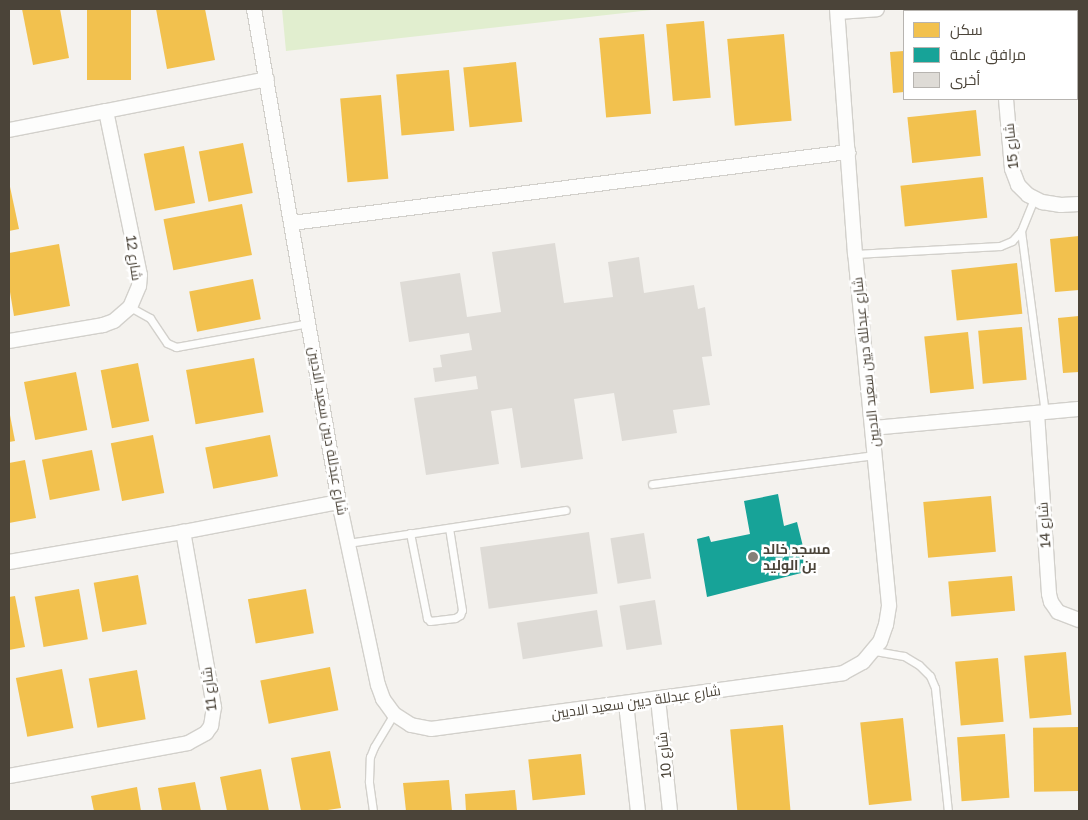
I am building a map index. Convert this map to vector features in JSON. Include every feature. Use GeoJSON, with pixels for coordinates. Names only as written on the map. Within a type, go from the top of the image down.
{"type":"FeatureCollection","features":[{"type":"Feature","properties":{"kind":"street","name":"شارع عبدللة ديين سعيد الاديين"},"geometry":{"type":"LineString","coordinates":[[254,9],[310,324],[339,502],[378,685],[383,699],[394,714],[411,725],[431,729],[843,673],[863,662],[875,650],[884,634],[889,605],[876,455],[855,254],[837,11]]}},
{"type":"Feature","properties":{"kind":"street"},"geometry":{"type":"LineString","coordinates":[[837,11],[877,9]]}},
{"type":"Feature","properties":{"kind":"street"},"geometry":{"type":"LineString","coordinates":[[9,130],[267,79]]}},
{"type":"Feature","properties":{"kind":"street","name":"شارع 15"},"geometry":{"type":"LineString","coordinates":[[1006,100],[1014,178],[1022,190],[1034,198],[1061,206],[1079,204]]}},
{"type":"Feature","properties":{"kind":"street","name":"شارع 12"},"geometry":{"type":"LineString","coordinates":[[106,111],[140,275],[139,286],[130,307]]}},
{"type":"Feature","properties":{"kind":"street"},"geometry":{"type":"LineString","coordinates":[[292,223],[848,152]]}},
{"type":"Feature","properties":{"kind":"street"},"geometry":{"type":"LineString","coordinates":[[9,341],[103,325],[114,321],[130,307]]}},
{"type":"Feature","properties":{"kind":"street"},"geometry":{"type":"LineString","coordinates":[[873,428],[1079,410]]}},
{"type":"Feature","properties":{"kind":"street","name":"شارع 14"},"geometry":{"type":"LineString","coordinates":[[1041,413],[1049,594],[1051,602],[1058,612],[1079,620]]}},
{"type":"Feature","properties":{"kind":"street"},"geometry":{"type":"LineString","coordinates":[[9,562],[183,532],[339,502]]}},
{"type":"Feature","properties":{"kind":"street","name":"شارع 11"},"geometry":{"type":"LineString","coordinates":[[9,776],[188,744],[206,733],[211,726],[214,707],[183,532]]}},
{"type":"Feature","properties":{"kind":"street","name":"شارع 10"},"geometry":{"type":"LineString","coordinates":[[658,699],[670,811]]}},
{"type":"Feature","properties":{"kind":"street"},"geometry":{"type":"LineString","coordinates":[[626,703],[638,811]]}},
{"type":"Feature","properties":{"kind":"lane"},"geometry":{"type":"LineString","coordinates":[[855,254],[1000,246],[1012,240],[1021,231],[1034,198]]}},
{"type":"Feature","properties":{"kind":"lane"},"geometry":{"type":"LineString","coordinates":[[1021,231],[1041,413]]}},
{"type":"Feature","properties":{"kind":"lane"},"geometry":{"type":"LineString","coordinates":[[130,307],[150,318],[167,342],[176,347],[310,324]]}},
{"type":"Feature","properties":{"kind":"lane"},"geometry":{"type":"LineString","coordinates":[[652,484],[876,455]]}},
{"type":"Feature","properties":{"kind":"lane"},"geometry":{"type":"LineString","coordinates":[[348,543],[566,510]]}},
{"type":"Feature","properties":{"kind":"lane"},"geometry":{"type":"LineString","coordinates":[[410,533],[426,618],[430,621],[448,619],[459,617],[462,613],[450,528]]}},
{"type":"Feature","properties":{"kind":"lane"},"geometry":{"type":"LineString","coordinates":[[875,650],[904,656],[919,665],[930,676],[935,688],[948,811]]}},
{"type":"Feature","properties":{"kind":"lane"},"geometry":{"type":"LineString","coordinates":[[373,811],[369,780],[370,757],[376,742],[394,714]]}},
{"type":"Feature","properties":{"kind":"green space"},"geometry":{"type":"Polygon","coordinates":[[[282,9],[660,9],[286,51],[282,9]]]}},
{"type":"Feature","properties":{"kind":"building: سكن"},"geometry":{"type":"Polygon","coordinates":[[[22,9],[60,9],[69,58],[33,65],[22,9]]]}},
{"type":"Feature","properties":{"kind":"building: سكن"},"geometry":{"type":"Polygon","coordinates":[[[87,9],[131,9],[131,80],[87,80],[87,9]]]}},
{"type":"Feature","properties":{"kind":"building: سكن"},"geometry":{"type":"Polygon","coordinates":[[[156,9],[205,9],[215,60],[167,69],[156,9]]]}},
{"type":"Feature","properties":{"kind":"building: سكن"},"geometry":{"type":"Polygon","coordinates":[[[1078,19],[1079,19],[1078,88],[1078,19]]]}},
{"type":"Feature","properties":{"kind":"building: سكن"},"geometry":{"type":"Polygon","coordinates":[[[704,21],[711,98],[673,101],[666,24],[704,21]]]}},
{"type":"Feature","properties":{"kind":"building: سكن"},"geometry":{"type":"Polygon","coordinates":[[[644,34],[651,114],[606,118],[599,38],[644,34]]]}},
{"type":"Feature","properties":{"kind":"building: سكن"},"geometry":{"type":"Polygon","coordinates":[[[784,34],[792,121],[735,126],[727,39],[784,34]]]}},
{"type":"Feature","properties":{"kind":"building: سكن"},"geometry":{"type":"Polygon","coordinates":[[[903,51],[903,92],[893,93],[890,52],[903,51]]]}},
{"type":"Feature","properties":{"kind":"building: سكن"},"geometry":{"type":"Polygon","coordinates":[[[516,62],[522,122],[470,127],[463,68],[516,62]]]}},
{"type":"Feature","properties":{"kind":"building: سكن"},"geometry":{"type":"Polygon","coordinates":[[[449,70],[454,131],[402,135],[396,75],[449,70]]]}},
{"type":"Feature","properties":{"kind":"building: سكن"},"geometry":{"type":"Polygon","coordinates":[[[381,95],[388,179],[347,182],[340,99],[381,95]]]}},
{"type":"Feature","properties":{"kind":"building: سكن"},"geometry":{"type":"Polygon","coordinates":[[[976,110],[981,156],[912,163],[907,117],[976,110]]]}},
{"type":"Feature","properties":{"kind":"building: سكن"},"geometry":{"type":"Polygon","coordinates":[[[243,143],[253,193],[209,202],[199,152],[243,143]]]}},
{"type":"Feature","properties":{"kind":"building: سكن"},"geometry":{"type":"Polygon","coordinates":[[[184,146],[195,203],[155,211],[144,154],[184,146]]]}},
{"type":"Feature","properties":{"kind":"building: سكن"},"geometry":{"type":"Polygon","coordinates":[[[983,177],[987,218],[905,226],[900,186],[983,177]]]}},
{"type":"Feature","properties":{"kind":"building: سكن"},"geometry":{"type":"Polygon","coordinates":[[[9,182],[19,229],[9,231],[9,182]]]}},
{"type":"Feature","properties":{"kind":"building: سكن"},"geometry":{"type":"Polygon","coordinates":[[[242,204],[252,255],[173,270],[163,219],[242,204]]]}},
{"type":"Feature","properties":{"kind":"building: سكن"},"geometry":{"type":"Polygon","coordinates":[[[1079,236],[1079,290],[1055,292],[1050,239],[1079,236]]]}},
{"type":"Feature","properties":{"kind":"building: سكن"},"geometry":{"type":"Polygon","coordinates":[[[59,244],[70,306],[14,316],[9,286],[9,253],[59,244]]]}},
{"type":"Feature","properties":{"kind":"building: سكن"},"geometry":{"type":"Polygon","coordinates":[[[1017,263],[1022,314],[957,321],[951,270],[1017,263]]]}},
{"type":"Feature","properties":{"kind":"building: سكن"},"geometry":{"type":"Polygon","coordinates":[[[253,279],[261,319],[197,332],[189,291],[253,279]]]}},
{"type":"Feature","properties":{"kind":"building: سكن"},"geometry":{"type":"Polygon","coordinates":[[[1079,316],[1079,372],[1063,373],[1058,318],[1079,316]]]}},
{"type":"Feature","properties":{"kind":"building: سكن"},"geometry":{"type":"Polygon","coordinates":[[[1022,327],[1027,380],[983,384],[978,331],[1022,327]]]}},
{"type":"Feature","properties":{"kind":"building: سكن"},"geometry":{"type":"Polygon","coordinates":[[[968,332],[974,389],[930,393],[924,337],[968,332]]]}},
{"type":"Feature","properties":{"kind":"building: سكن"},"geometry":{"type":"Polygon","coordinates":[[[254,358],[264,412],[196,424],[186,370],[254,358]]]}},
{"type":"Feature","properties":{"kind":"building: سكن"},"geometry":{"type":"Polygon","coordinates":[[[138,363],[149,421],[112,428],[101,370],[138,363]]]}},
{"type":"Feature","properties":{"kind":"building: سكن"},"geometry":{"type":"Polygon","coordinates":[[[76,372],[87,430],[35,440],[24,382],[76,372]]]}},
{"type":"Feature","properties":{"kind":"building: سكن"},"geometry":{"type":"Polygon","coordinates":[[[9,410],[15,441],[9,442],[9,410]]]}},
{"type":"Feature","properties":{"kind":"building: سكن"},"geometry":{"type":"Polygon","coordinates":[[[153,435],[164,493],[122,501],[111,443],[153,435]]]}},
{"type":"Feature","properties":{"kind":"building: سكن"},"geometry":{"type":"Polygon","coordinates":[[[270,435],[278,476],[213,489],[205,448],[270,435]]]}},
{"type":"Feature","properties":{"kind":"building: سكن"},"geometry":{"type":"Polygon","coordinates":[[[92,450],[100,490],[50,500],[42,460],[92,450]]]}},
{"type":"Feature","properties":{"kind":"building: سكن"},"geometry":{"type":"Polygon","coordinates":[[[25,460],[36,518],[9,523],[9,463],[25,460]]]}},
{"type":"Feature","properties":{"kind":"building: سكن"},"geometry":{"type":"Polygon","coordinates":[[[991,496],[996,552],[928,558],[923,502],[991,496]]]}},
{"type":"Feature","properties":{"kind":"building: سكن"},"geometry":{"type":"Polygon","coordinates":[[[138,575],[147,624],[102,632],[94,583],[138,575]]]}},
{"type":"Feature","properties":{"kind":"building: سكن"},"geometry":{"type":"Polygon","coordinates":[[[1012,576],[1015,611],[951,616],[948,582],[1012,576]]]}},
{"type":"Feature","properties":{"kind":"building: سكن"},"geometry":{"type":"Polygon","coordinates":[[[79,589],[88,639],[44,647],[35,597],[79,589]]]}},
{"type":"Feature","properties":{"kind":"building: سكن"},"geometry":{"type":"Polygon","coordinates":[[[306,589],[314,633],[256,644],[248,599],[306,589]]]}},
{"type":"Feature","properties":{"kind":"building: سكن"},"geometry":{"type":"Polygon","coordinates":[[[15,596],[25,647],[9,650],[9,597],[15,596]]]}},
{"type":"Feature","properties":{"kind":"building: سكن"},"geometry":{"type":"Polygon","coordinates":[[[1066,652],[1071,715],[1030,718],[1024,656],[1066,652]]]}},
{"type":"Feature","properties":{"kind":"building: سكن"},"geometry":{"type":"Polygon","coordinates":[[[998,658],[1004,722],[961,726],[955,662],[998,658]]]}},
{"type":"Feature","properties":{"kind":"building: سكن"},"geometry":{"type":"Polygon","coordinates":[[[330,667],[338,710],[269,724],[260,681],[330,667]]]}},
{"type":"Feature","properties":{"kind":"building: سكن"},"geometry":{"type":"Polygon","coordinates":[[[62,669],[73,728],[27,737],[16,678],[62,669]]]}},
{"type":"Feature","properties":{"kind":"building: سكن"},"geometry":{"type":"Polygon","coordinates":[[[137,670],[146,719],[97,728],[89,679],[137,670]]]}},
{"type":"Feature","properties":{"kind":"building: سكن"},"geometry":{"type":"Polygon","coordinates":[[[903,718],[912,801],[869,805],[860,722],[903,718]]]}},
{"type":"Feature","properties":{"kind":"building: سكن"},"geometry":{"type":"Polygon","coordinates":[[[783,725],[790,811],[737,811],[730,730],[783,725]]]}},
{"type":"Feature","properties":{"kind":"building: سكن"},"geometry":{"type":"Polygon","coordinates":[[[1078,727],[1079,791],[1034,792],[1033,728],[1078,727]]]}},
{"type":"Feature","properties":{"kind":"building: سكن"},"geometry":{"type":"Polygon","coordinates":[[[1005,734],[1009,798],[962,801],[957,737],[1005,734]]]}},
{"type":"Feature","properties":{"kind":"building: سكن"},"geometry":{"type":"Polygon","coordinates":[[[330,751],[341,808],[301,811],[291,758],[330,751]]]}},
{"type":"Feature","properties":{"kind":"building: سكن"},"geometry":{"type":"Polygon","coordinates":[[[581,754],[585,795],[533,800],[528,760],[581,754]]]}},
{"type":"Feature","properties":{"kind":"building: سكن"},"geometry":{"type":"Polygon","coordinates":[[[261,769],[269,811],[227,811],[220,777],[261,769]]]}},
{"type":"Feature","properties":{"kind":"building: سكن"},"geometry":{"type":"Polygon","coordinates":[[[449,780],[452,811],[406,811],[403,783],[449,780]]]}},
{"type":"Feature","properties":{"kind":"building: سكن"},"geometry":{"type":"Polygon","coordinates":[[[195,782],[201,811],[162,811],[158,788],[195,782]]]}},
{"type":"Feature","properties":{"kind":"building: سكن"},"geometry":{"type":"Polygon","coordinates":[[[137,787],[141,811],[94,811],[91,796],[137,787]]]}},
{"type":"Feature","properties":{"kind":"building: سكن"},"geometry":{"type":"Polygon","coordinates":[[[515,790],[517,811],[466,811],[465,794],[515,790]]]}},
{"type":"Feature","properties":{"kind":"building: مرافق عامة","name":"مسجد خالد بن الوليد"},"geometry":{"type":"Polygon","coordinates":[[[778,494],[784,526],[797,522],[809,571],[707,597],[697,539],[709,536],[711,542],[750,534],[744,501],[778,494]]]}},
{"type":"Feature","properties":{"kind":"building: أخرى"},"geometry":{"type":"Polygon","coordinates":[[[555,243],[564,303],[613,297],[608,262],[639,257],[644,293],[694,285],[698,309],[705,307],[712,356],[702,357],[710,405],[673,410],[677,433],[622,441],[614,393],[574,399],[583,459],[521,468],[512,408],[491,411],[499,464],[426,475],[414,398],[478,389],[476,376],[435,382],[433,368],[442,367],[440,355],[472,350],[469,333],[409,342],[400,282],[460,273],[467,317],[501,312],[492,252],[555,243]]]}},
{"type":"Feature","properties":{"kind":"building: أخرى"},"geometry":{"type":"Polygon","coordinates":[[[589,532],[598,593],[489,609],[480,547],[589,532]]]}},
{"type":"Feature","properties":{"kind":"building: أخرى"},"geometry":{"type":"Polygon","coordinates":[[[644,533],[651,578],[618,584],[610,538],[644,533]]]}},
{"type":"Feature","properties":{"kind":"building: أخرى"},"geometry":{"type":"Polygon","coordinates":[[[655,600],[662,644],[626,650],[619,606],[655,600]]]}},
{"type":"Feature","properties":{"kind":"building: أخرى"},"geometry":{"type":"Polygon","coordinates":[[[597,610],[603,647],[523,659],[517,623],[597,610]]]}},
{"type":"Feature","properties":{"kind":"place","name":"مسجد خالد بن الوليد"},"geometry":{"type":"Point","coordinates":[753,557]}}]}
